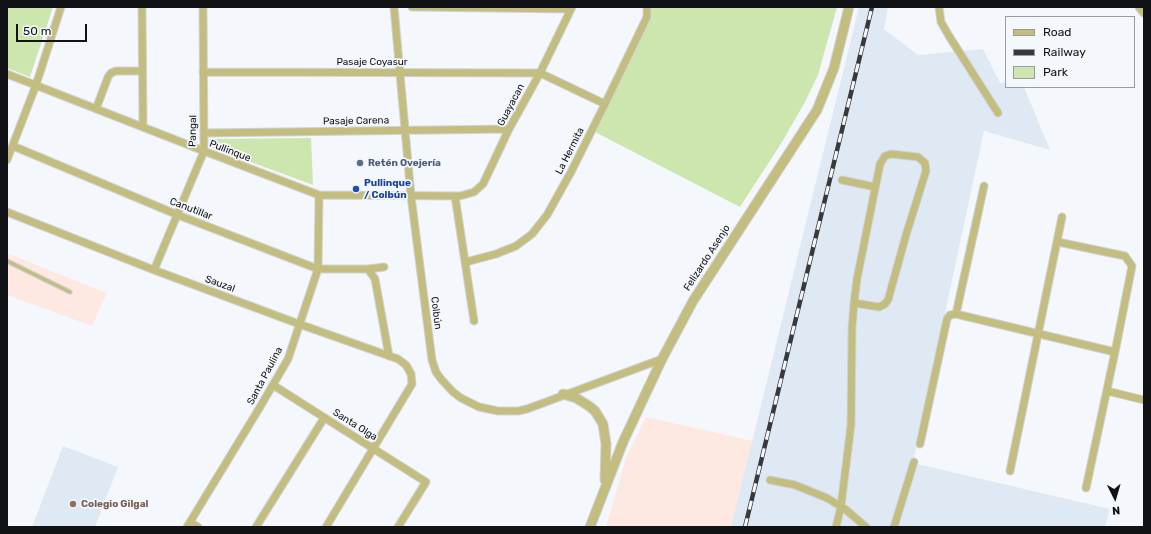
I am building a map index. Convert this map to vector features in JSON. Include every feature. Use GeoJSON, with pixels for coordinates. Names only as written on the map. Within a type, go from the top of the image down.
{"type":"FeatureCollection","features":[{"type":"Feature","properties":{"kind":"street"},"geometry":{"type":"LineString","coordinates":[[7,160],[36,85],[61,7]]}},
{"type":"Feature","properties":{"kind":"street"},"geometry":{"type":"LineString","coordinates":[[142,7],[143,127]]}},
{"type":"Feature","properties":{"kind":"street","name":"Pangal"},"geometry":{"type":"LineString","coordinates":[[154,270],[204,151],[203,7]]}},
{"type":"Feature","properties":{"kind":"street","name":"Colbún"},"geometry":{"type":"LineString","coordinates":[[394,7],[411,196],[432,360],[436,372],[441,379],[453,392],[470,403],[488,410],[508,412],[527,409],[564,394],[662,359]]}},
{"type":"Feature","properties":{"kind":"street"},"geometry":{"type":"LineString","coordinates":[[412,7],[572,8]]}},
{"type":"Feature","properties":{"kind":"street","name":"La Hermita"},"geometry":{"type":"LineString","coordinates":[[466,262],[496,254],[516,246],[532,234],[547,214],[571,172],[605,104],[647,17],[647,7]]}},
{"type":"Feature","properties":{"kind":"street","name":"Felizardo Asenjo"},"geometry":{"type":"LineString","coordinates":[[590,527],[623,442],[662,359],[693,301],[816,110],[834,68],[848,7]]}},
{"type":"Feature","properties":{"kind":"street"},"geometry":{"type":"LineString","coordinates":[[939,7],[941,22],[998,113]]}},
{"type":"Feature","properties":{"kind":"street"},"geometry":{"type":"LineString","coordinates":[[1140,7],[1144,12]]}},
{"type":"Feature","properties":{"kind":"street","name":"Guayacan"},"geometry":{"type":"LineString","coordinates":[[455,196],[470,194],[479,189],[483,184],[509,129],[540,73],[572,8]]}},
{"type":"Feature","properties":{"kind":"street"},"geometry":{"type":"LineString","coordinates":[[96,109],[108,76],[111,73],[116,71],[142,71]]}},
{"type":"Feature","properties":{"kind":"street","name":"Pasaje Coyasur"},"geometry":{"type":"LineString","coordinates":[[203,72],[540,73]]}},
{"type":"Feature","properties":{"kind":"street"},"geometry":{"type":"LineString","coordinates":[[540,73],[605,104]]}},
{"type":"Feature","properties":{"kind":"street","name":"Pullinque"},"geometry":{"type":"LineString","coordinates":[[7,74],[319,195],[455,196]]}},
{"type":"Feature","properties":{"kind":"street","name":"Pasaje Carena"},"geometry":{"type":"LineString","coordinates":[[204,133],[509,129]]}},
{"type":"Feature","properties":{"kind":"street","name":"Canutillar"},"geometry":{"type":"LineString","coordinates":[[12,146],[178,215],[318,269],[368,269],[384,267]]}},
{"type":"Feature","properties":{"kind":"street"},"geometry":{"type":"LineString","coordinates":[[836,527],[841,506],[851,425],[852,328],[854,303],[860,260],[875,187],[881,161],[888,155],[894,154],[918,157],[926,163],[926,171],[888,300],[885,304],[879,307],[854,303]]}},
{"type":"Feature","properties":{"kind":"street"},"geometry":{"type":"LineString","coordinates":[[842,180],[875,187]]}},
{"type":"Feature","properties":{"kind":"street"},"geometry":{"type":"LineString","coordinates":[[956,314],[984,186]]}},
{"type":"Feature","properties":{"kind":"street","name":"Santa Paulina"},"geometry":{"type":"LineString","coordinates":[[189,524],[288,359],[318,269],[319,195]]}},
{"type":"Feature","properties":{"kind":"street"},"geometry":{"type":"LineString","coordinates":[[455,196],[474,321]]}},
{"type":"Feature","properties":{"kind":"street","name":"Sauzal"},"geometry":{"type":"LineString","coordinates":[[7,212],[154,270],[398,359],[406,365],[411,374],[412,384],[374,449]]}},
{"type":"Feature","properties":{"kind":"street"},"geometry":{"type":"LineString","coordinates":[[1010,471],[1062,217]]}},
{"type":"Feature","properties":{"kind":"street"},"geometry":{"type":"LineString","coordinates":[[1058,242],[1125,256],[1132,266],[1086,488]]}},
{"type":"Feature","properties":{"kind":"street"},"geometry":{"type":"LineString","coordinates":[[368,269],[375,279],[388,356]]}},
{"type":"Feature","properties":{"kind":"street"},"geometry":{"type":"LineString","coordinates":[[920,444],[947,319],[950,315],[956,314],[1115,352]]}},
{"type":"Feature","properties":{"kind":"street","name":"Santa Olga"},"geometry":{"type":"LineString","coordinates":[[273,385],[426,482],[398,527]]}},
{"type":"Feature","properties":{"kind":"street"},"geometry":{"type":"LineString","coordinates":[[1107,391],[1144,400]]}},
{"type":"Feature","properties":{"kind":"street"},"geometry":{"type":"LineString","coordinates":[[564,394],[576,398],[589,406],[595,411],[602,424],[606,444],[605,487]]}},
{"type":"Feature","properties":{"kind":"street"},"geometry":{"type":"LineString","coordinates":[[256,527],[324,418]]}},
{"type":"Feature","properties":{"kind":"street"},"geometry":{"type":"LineString","coordinates":[[326,527],[374,449]]}},
{"type":"Feature","properties":{"kind":"street"},"geometry":{"type":"LineString","coordinates":[[894,527],[914,462]]}},
{"type":"Feature","properties":{"kind":"street"},"geometry":{"type":"LineString","coordinates":[[770,480],[783,482],[806,489],[827,498],[853,514],[866,527]]}},
{"type":"Feature","properties":{"kind":"street"},"geometry":{"type":"LineString","coordinates":[[189,524],[198,527]]}},
{"type":"Feature","properties":{"kind":"lane"},"geometry":{"type":"LineString","coordinates":[[7,261],[70,292]]}},
{"type":"Feature","properties":{"kind":"shaded area"},"geometry":{"type":"Polygon","coordinates":[[[859,7],[888,7],[884,29],[918,55],[983,49],[1000,83],[1005,82],[1005,88],[1024,88],[1050,150],[984,131],[913,463],[1110,509],[1105,527],[731,527],[859,7]]]}},
{"type":"Feature","properties":{"kind":"shaded area"},"geometry":{"type":"Polygon","coordinates":[[[7,253],[107,293],[92,326],[7,295],[7,253]]]}},
{"type":"Feature","properties":{"kind":"shaded area"},"geometry":{"type":"Polygon","coordinates":[[[646,417],[753,441],[731,527],[606,527],[626,458],[646,417]]]}},
{"type":"Feature","properties":{"kind":"shaded area","name":"Colegio Gilgal"},"geometry":{"type":"Polygon","coordinates":[[[63,446],[118,467],[95,527],[32,527],[63,446]]]}},
{"type":"Feature","properties":{"kind":"green space"},"geometry":{"type":"Polygon","coordinates":[[[7,7],[53,7],[30,77],[7,68],[7,7]]]}},
{"type":"Feature","properties":{"kind":"green space"},"geometry":{"type":"Polygon","coordinates":[[[649,7],[837,7],[818,75],[805,102],[782,142],[740,207],[595,132],[649,7]]]}},
{"type":"Feature","properties":{"kind":"green space"},"geometry":{"type":"Polygon","coordinates":[[[311,138],[313,185],[213,148],[214,139],[311,138]]]}},
{"type":"Feature","properties":{"kind":"railway"},"geometry":{"type":"LineString","coordinates":[[745,527],[872,7]]}},
{"type":"Feature","properties":{"kind":"place","name":"Retén Ovejería"},"geometry":{"type":"Point","coordinates":[360,163]}},
{"type":"Feature","properties":{"kind":"place","name":"Pullinque / Colbún"},"geometry":{"type":"Point","coordinates":[356,189]}},
{"type":"Feature","properties":{"kind":"place","name":"Colegio Gilgal"},"geometry":{"type":"Point","coordinates":[73,504]}}]}
